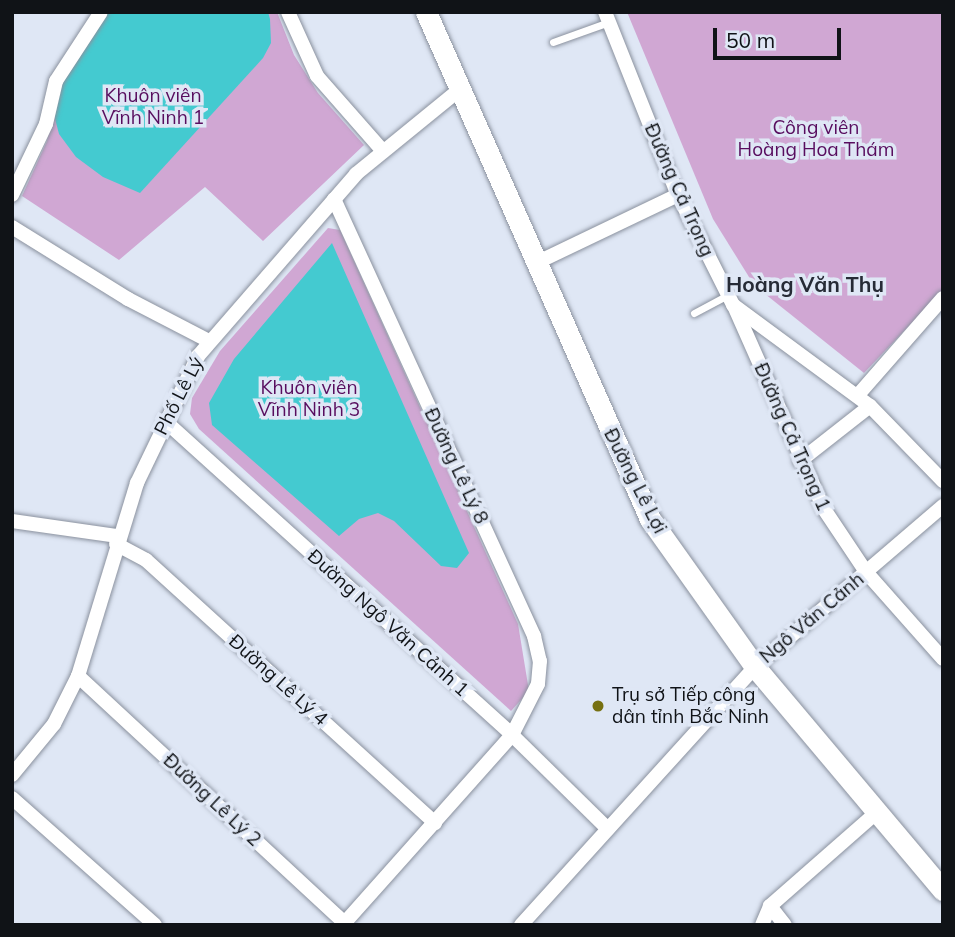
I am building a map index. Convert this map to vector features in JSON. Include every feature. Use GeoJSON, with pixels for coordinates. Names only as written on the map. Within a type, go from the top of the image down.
{"type":"FeatureCollection","features":[{"type":"Feature","properties":{"kind":"main road","name":"Đường Lê Lợi"},"geometry":{"type":"LineString","coordinates":[[426,12],[650,519],[755,667],[943,890]]}},
{"type":"Feature","properties":{"kind":"street"},"geometry":{"type":"LineString","coordinates":[[12,195],[46,124],[56,81],[101,12]]}},
{"type":"Feature","properties":{"kind":"street"},"geometry":{"type":"LineString","coordinates":[[288,12],[317,76],[382,150]]}},
{"type":"Feature","properties":{"kind":"street","name":"Đường Cả Trọng"},"geometry":{"type":"LineString","coordinates":[[607,17],[678,195],[731,300],[870,406],[943,481]]}},
{"type":"Feature","properties":{"kind":"street","name":"Phố Lê Lý"},"geometry":{"type":"LineString","coordinates":[[12,775],[54,724],[78,676],[117,540],[165,421],[209,341],[334,199],[382,150],[459,90]]}},
{"type":"Feature","properties":{"kind":"street"},"geometry":{"type":"LineString","coordinates":[[536,263],[678,195]]}},
{"type":"Feature","properties":{"kind":"street","name":"Đường Lê Lý 8"},"geometry":{"type":"LineString","coordinates":[[334,199],[534,636],[540,661],[537,684],[512,735],[344,924]]}},
{"type":"Feature","properties":{"kind":"street"},"geometry":{"type":"LineString","coordinates":[[12,227],[128,299],[209,341]]}},
{"type":"Feature","properties":{"kind":"street"},"geometry":{"type":"LineString","coordinates":[[858,396],[943,298]]}},
{"type":"Feature","properties":{"kind":"street","name":"Đường Cả Trọng 1"},"geometry":{"type":"LineString","coordinates":[[731,300],[800,461],[824,509],[866,572],[943,659]]}},
{"type":"Feature","properties":{"kind":"street"},"geometry":{"type":"LineString","coordinates":[[800,461],[870,406]]}},
{"type":"Feature","properties":{"kind":"street","name":"Đường Ngô Văn Cảnh 1"},"geometry":{"type":"LineString","coordinates":[[165,421],[512,735],[608,829]]}},
{"type":"Feature","properties":{"kind":"street","name":"Ngô Văn Cảnh"},"geometry":{"type":"LineString","coordinates":[[521,925],[755,667],[943,506]]}},
{"type":"Feature","properties":{"kind":"street"},"geometry":{"type":"LineString","coordinates":[[12,521],[117,540]]}},
{"type":"Feature","properties":{"kind":"street","name":"Đường Lê Lý 4"},"geometry":{"type":"LineString","coordinates":[[117,540],[146,560],[435,823]]}},
{"type":"Feature","properties":{"kind":"street","name":"Đường Lê Lý 2"},"geometry":{"type":"LineString","coordinates":[[78,676],[344,924]]}},
{"type":"Feature","properties":{"kind":"street"},"geometry":{"type":"LineString","coordinates":[[12,798],[155,925]]}},
{"type":"Feature","properties":{"kind":"street"},"geometry":{"type":"LineString","coordinates":[[762,925],[770,906],[877,812]]}},
{"type":"Feature","properties":{"kind":"street"},"geometry":{"type":"LineString","coordinates":[[770,906],[785,925]]}},
{"type":"Feature","properties":{"kind":"lane"},"geometry":{"type":"LineString","coordinates":[[553,43],[607,17]]}},
{"type":"Feature","properties":{"kind":"lane"},"geometry":{"type":"LineString","coordinates":[[694,313],[731,300]]}},
{"type":"Feature","properties":{"kind":"green space","name":"Khuôn viên Vĩnh Ninh 1"},"geometry":{"type":"Polygon","coordinates":[[[105,12],[277,12],[294,55],[318,93],[364,145],[263,241],[205,187],[119,260],[22,196],[47,141],[55,95],[105,12]]]}},
{"type":"Feature","properties":{"kind":"green space","name":"Công viên Hoàng Hoa Thám"},"geometry":{"type":"Polygon","coordinates":[[[627,12],[943,12],[943,290],[864,373],[754,285],[713,219],[627,12]]]}},
{"type":"Feature","properties":{"kind":"green space","name":"Khuôn viên Vĩnh Ninh 3"},"geometry":{"type":"Polygon","coordinates":[[[328,228],[340,230],[518,624],[529,691],[511,711],[199,429],[190,414],[192,398],[220,351],[328,228]]]}},
{"type":"Feature","properties":{"kind":"water"},"geometry":{"type":"Polygon","coordinates":[[[108,12],[268,12],[270,19],[271,43],[263,58],[140,193],[103,177],[76,157],[59,134],[53,111],[63,76],[108,12]]]}},
{"type":"Feature","properties":{"kind":"water"},"geometry":{"type":"Polygon","coordinates":[[[332,243],[469,553],[457,568],[441,566],[394,521],[378,513],[359,519],[339,536],[212,425],[209,403],[234,359],[332,243]]]}},
{"type":"Feature","properties":{"kind":"place","name":"Trụ sở Tiếp công dân tỉnh Bắc Ninh"},"geometry":{"type":"Point","coordinates":[598,706]}},
{"type":"Feature","properties":{"kind":"district","name":"Hoàng Văn Thụ"},"geometry":{"type":"Point","coordinates":[805,284]}}]}
